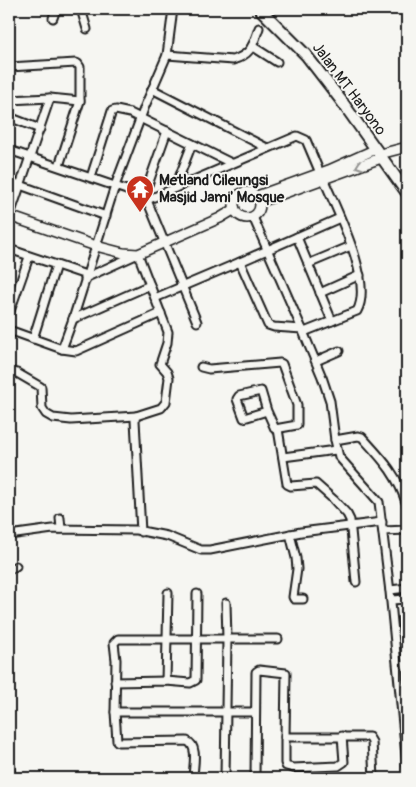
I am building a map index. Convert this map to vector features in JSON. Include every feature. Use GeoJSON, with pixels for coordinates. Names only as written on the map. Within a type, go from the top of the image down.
{"type":"FeatureCollection","features":[{"type":"Feature","properties":{"kind":"main road","name":"Jalan MT Haryono"},"geometry":{"type":"LineString","coordinates":[[260,9],[306,55],[407,193]]}},
{"type":"Feature","properties":{"kind":"street"},"geometry":{"type":"LineString","coordinates":[[53,18],[56,9]]}},
{"type":"Feature","properties":{"kind":"street"},"geometry":{"type":"LineString","coordinates":[[81,9],[87,29]]}},
{"type":"Feature","properties":{"kind":"street"},"geometry":{"type":"LineString","coordinates":[[62,349],[115,186],[167,55],[170,18],[173,9]]}},
{"type":"Feature","properties":{"kind":"street"},"geometry":{"type":"LineString","coordinates":[[167,55],[233,60],[248,53],[259,28]]}},
{"type":"Feature","properties":{"kind":"street"},"geometry":{"type":"LineString","coordinates":[[252,46],[277,62]]}},
{"type":"Feature","properties":{"kind":"street"},"geometry":{"type":"LineString","coordinates":[[9,67],[78,64],[80,67],[80,101],[59,166]]}},
{"type":"Feature","properties":{"kind":"street"},"geometry":{"type":"LineString","coordinates":[[153,87],[267,148]]}},
{"type":"Feature","properties":{"kind":"street"},"geometry":{"type":"LineString","coordinates":[[9,100],[50,98],[80,101]]}},
{"type":"Feature","properties":{"kind":"street"},"geometry":{"type":"LineString","coordinates":[[50,98],[9,217],[96,246],[123,253],[138,254]]}},
{"type":"Feature","properties":{"kind":"street"},"geometry":{"type":"LineString","coordinates":[[91,177],[112,111],[116,110],[141,118],[231,163]]}},
{"type":"Feature","properties":{"kind":"street"},"geometry":{"type":"LineString","coordinates":[[9,117],[40,129]]}},
{"type":"Feature","properties":{"kind":"street"},"geometry":{"type":"LineString","coordinates":[[167,131],[145,198],[197,322]]}},
{"type":"Feature","properties":{"kind":"street"},"geometry":{"type":"LineString","coordinates":[[9,150],[91,177],[145,198],[175,188],[297,136],[306,140],[329,174],[340,218],[360,275],[362,298],[357,311],[303,330],[268,325],[240,262]]}},
{"type":"Feature","properties":{"kind":"street"},"geometry":{"type":"LineString","coordinates":[[175,188],[192,144]]}},
{"type":"Feature","properties":{"kind":"street"},"geometry":{"type":"LineString","coordinates":[[259,199],[379,154],[407,147]]}},
{"type":"Feature","properties":{"kind":"street"},"geometry":{"type":"LineString","coordinates":[[9,180],[106,216]]}},
{"type":"Feature","properties":{"kind":"street"},"geometry":{"type":"LineString","coordinates":[[244,192],[251,192],[259,199],[259,211],[253,218],[239,216],[235,208],[234,203],[237,196],[244,192]]}},
{"type":"Feature","properties":{"kind":"street"},"geometry":{"type":"LineString","coordinates":[[9,249],[86,276],[220,218],[235,208]]}},
{"type":"Feature","properties":{"kind":"street"},"geometry":{"type":"LineString","coordinates":[[253,218],[316,361],[330,401],[336,450],[340,459],[378,500],[384,532],[407,766]]}},
{"type":"Feature","properties":{"kind":"street"},"geometry":{"type":"LineString","coordinates":[[155,298],[340,218]]}},
{"type":"Feature","properties":{"kind":"street"},"geometry":{"type":"LineString","coordinates":[[297,237],[332,321]]}},
{"type":"Feature","properties":{"kind":"street"},"geometry":{"type":"LineString","coordinates":[[308,264],[351,246]]}},
{"type":"Feature","properties":{"kind":"street"},"geometry":{"type":"LineString","coordinates":[[9,371],[17,373],[41,387],[42,408],[46,414],[53,418],[71,420],[136,416],[161,408],[166,402],[169,378],[167,372],[160,364],[169,338],[138,254]]}},
{"type":"Feature","properties":{"kind":"street"},"geometry":{"type":"LineString","coordinates":[[9,314],[29,257]]}},
{"type":"Feature","properties":{"kind":"street"},"geometry":{"type":"LineString","coordinates":[[32,339],[56,265]]}},
{"type":"Feature","properties":{"kind":"street"},"geometry":{"type":"LineString","coordinates":[[320,293],[360,275]]}},
{"type":"Feature","properties":{"kind":"street"},"geometry":{"type":"LineString","coordinates":[[73,319],[150,285]]}},
{"type":"Feature","properties":{"kind":"street"},"geometry":{"type":"LineString","coordinates":[[9,330],[62,349],[76,351],[161,314]]}},
{"type":"Feature","properties":{"kind":"street"},"geometry":{"type":"LineString","coordinates":[[316,361],[339,352]]}},
{"type":"Feature","properties":{"kind":"street"},"geometry":{"type":"LineString","coordinates":[[201,366],[209,369],[282,364],[297,405],[297,425],[278,429],[274,428],[261,391],[239,396],[237,399],[244,418],[267,411]]}},
{"type":"Feature","properties":{"kind":"street"},"geometry":{"type":"LineString","coordinates":[[136,416],[141,532]]}},
{"type":"Feature","properties":{"kind":"street"},"geometry":{"type":"LineString","coordinates":[[278,429],[287,484],[291,486],[316,484],[347,514],[351,525],[356,582]]}},
{"type":"Feature","properties":{"kind":"street"},"geometry":{"type":"LineString","coordinates":[[334,440],[362,437],[387,465],[398,481],[407,505]]}},
{"type":"Feature","properties":{"kind":"street"},"geometry":{"type":"LineString","coordinates":[[284,457],[336,450]]}},
{"type":"Feature","properties":{"kind":"street"},"geometry":{"type":"LineString","coordinates":[[60,518],[61,530]]}},
{"type":"Feature","properties":{"kind":"street"},"geometry":{"type":"LineString","coordinates":[[9,535],[61,530],[141,532],[168,536],[201,550],[210,550],[290,534],[382,522]]}},
{"type":"Feature","properties":{"kind":"street"},"geometry":{"type":"LineString","coordinates":[[384,532],[407,530]]}},
{"type":"Feature","properties":{"kind":"street"},"geometry":{"type":"LineString","coordinates":[[290,534],[296,558],[293,597],[294,599],[303,599]]}},
{"type":"Feature","properties":{"kind":"street"},"geometry":{"type":"LineString","coordinates":[[9,570],[16,566]]}},
{"type":"Feature","properties":{"kind":"street"},"geometry":{"type":"LineString","coordinates":[[390,594],[407,588]]}},
{"type":"Feature","properties":{"kind":"street"},"geometry":{"type":"LineString","coordinates":[[166,681],[168,592]]}},
{"type":"Feature","properties":{"kind":"street"},"geometry":{"type":"LineString","coordinates":[[115,682],[166,681],[190,683],[196,680],[197,594]]}},
{"type":"Feature","properties":{"kind":"street"},"geometry":{"type":"LineString","coordinates":[[390,594],[407,598]]}},
{"type":"Feature","properties":{"kind":"street"},"geometry":{"type":"LineString","coordinates":[[225,778],[226,603]]}},
{"type":"Feature","properties":{"kind":"street"},"geometry":{"type":"LineString","coordinates":[[193,778],[194,749],[191,743],[187,741],[119,742],[115,738],[116,660],[114,643],[118,639],[278,639]]}},
{"type":"Feature","properties":{"kind":"street"},"geometry":{"type":"LineString","coordinates":[[255,778],[257,670],[286,673],[286,766],[293,768],[342,765],[344,762],[342,736]]}},
{"type":"Feature","properties":{"kind":"street"},"geometry":{"type":"LineString","coordinates":[[115,712],[255,712]]}},
{"type":"Feature","properties":{"kind":"street"},"geometry":{"type":"LineString","coordinates":[[285,736],[366,736],[371,739],[374,778]]}},
{"type":"Feature","properties":{"kind":"street"},"geometry":{"type":"LineString","coordinates":[[9,763],[11,778]]}},
{"type":"Feature","properties":{"kind":"place","name":"Metland Cileungsi Masjid Jami' Mosque"},"geometry":{"type":"Point","coordinates":[140,213]}}]}
